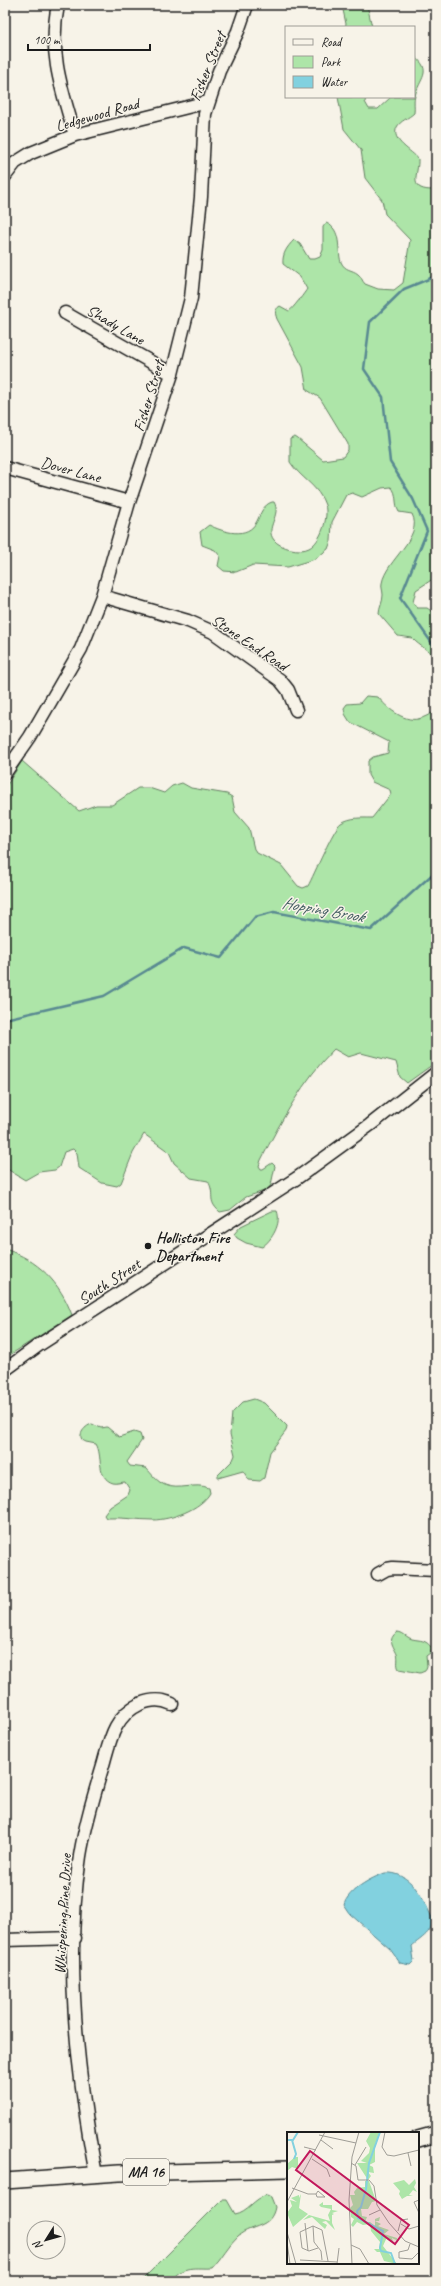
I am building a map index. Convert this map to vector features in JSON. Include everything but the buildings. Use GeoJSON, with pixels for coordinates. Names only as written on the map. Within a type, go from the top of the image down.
{"type":"FeatureCollection","features":[{"type":"Feature","properties":{"kind":"main road"},"geometry":{"type":"LineString","coordinates":[[419,2139],[436,2134]]}},
{"type":"Feature","properties":{"kind":"main road","name":"MA 16"},"geometry":{"type":"LineString","coordinates":[[5,2181],[96,2175],[287,2169]]}},
{"type":"Feature","properties":{"kind":"street"},"geometry":{"type":"LineString","coordinates":[[58,5],[55,20],[55,65],[75,135]]}},
{"type":"Feature","properties":{"kind":"street","name":"Fisher Street"},"geometry":{"type":"LineString","coordinates":[[5,773],[30,737],[68,674],[81,649],[102,596],[129,502],[172,374],[191,298],[201,197],[205,114],[219,72],[238,30],[246,5]]}},
{"type":"Feature","properties":{"kind":"street","name":"Ledgewood Road"},"geometry":{"type":"LineString","coordinates":[[5,176],[15,164],[31,154],[75,135],[208,102]]}},
{"type":"Feature","properties":{"kind":"street","name":"Shady Lane"},"geometry":{"type":"LineString","coordinates":[[65,313],[172,374]]}},
{"type":"Feature","properties":{"kind":"street","name":"Dover Lane"},"geometry":{"type":"LineString","coordinates":[[5,468],[129,502]]}},
{"type":"Feature","properties":{"kind":"street","name":"Stone End Road"},"geometry":{"type":"LineString","coordinates":[[102,596],[188,621],[213,632],[280,680],[288,690],[296,710]]}},
{"type":"Feature","properties":{"kind":"street","name":"South Street"},"geometry":{"type":"LineString","coordinates":[[5,1370],[39,1345],[297,1178],[370,1125],[436,1073]]}},
{"type":"Feature","properties":{"kind":"street"},"geometry":{"type":"LineString","coordinates":[[378,1574],[387,1568],[436,1570]]}},
{"type":"Feature","properties":{"kind":"street","name":"Whispering Pine Drive"},"geometry":{"type":"LineString","coordinates":[[96,2175],[83,2104],[78,2056],[75,1938],[82,1847],[112,1732],[121,1717],[137,1706],[153,1700],[172,1704]]}},
{"type":"Feature","properties":{"kind":"street"},"geometry":{"type":"LineString","coordinates":[[5,1940],[75,1938]]}},
{"type":"Feature","properties":{"kind":"green space"},"geometry":{"type":"Polygon","coordinates":[[[342,5],[365,5],[368,9],[372,26],[345,26],[342,5]]]}},
{"type":"Feature","properties":{"kind":"green space"},"geometry":{"type":"Polygon","coordinates":[[[415,57],[420,61],[424,71],[424,75],[415,95],[415,57]]]}},
{"type":"Feature","properties":{"kind":"green space"},"geometry":{"type":"Polygon","coordinates":[[[338,98],[366,98],[365,102],[369,109],[378,109],[390,98],[414,98],[414,113],[398,125],[396,132],[397,137],[399,141],[418,159],[416,180],[419,187],[431,190],[436,186],[436,577],[416,590],[413,602],[417,608],[427,608],[436,614],[436,659],[431,653],[412,638],[398,636],[379,614],[383,598],[382,584],[385,574],[409,540],[413,531],[414,523],[412,514],[399,512],[394,492],[391,487],[382,488],[362,497],[352,493],[346,495],[332,522],[331,541],[328,549],[315,559],[288,567],[253,565],[236,572],[224,571],[218,566],[220,556],[215,550],[202,545],[200,532],[209,525],[228,532],[235,533],[248,531],[257,521],[264,507],[272,502],[274,502],[276,507],[276,512],[271,535],[277,543],[296,550],[309,548],[317,540],[323,529],[326,516],[325,505],[314,487],[294,468],[290,462],[290,439],[295,437],[323,460],[343,457],[348,450],[348,444],[320,398],[307,390],[303,367],[277,319],[276,312],[278,307],[280,306],[289,311],[291,310],[307,289],[300,277],[283,264],[283,257],[287,248],[294,240],[300,244],[309,259],[320,257],[323,250],[323,227],[326,223],[335,230],[337,235],[341,262],[347,268],[356,272],[365,284],[378,289],[394,290],[403,283],[410,240],[385,214],[382,200],[365,178],[361,150],[344,129],[338,98]]]}},
{"type":"Feature","properties":{"kind":"green space"},"geometry":{"type":"Polygon","coordinates":[[[366,696],[378,697],[395,713],[407,718],[420,718],[436,711],[436,1062],[407,1083],[400,1077],[396,1062],[361,1053],[348,1057],[334,1049],[312,1074],[293,1102],[261,1160],[259,1166],[261,1169],[272,1163],[275,1166],[271,1185],[267,1190],[246,1197],[230,1210],[220,1212],[213,1204],[208,1181],[191,1178],[174,1163],[169,1152],[144,1134],[133,1153],[121,1183],[117,1186],[102,1183],[79,1168],[77,1153],[73,1149],[64,1152],[59,1167],[55,1170],[39,1172],[25,1180],[7,1169],[5,1167],[5,788],[22,761],[79,811],[96,805],[112,805],[138,788],[149,788],[164,793],[172,786],[182,783],[191,788],[227,794],[232,797],[235,812],[249,828],[254,849],[257,853],[281,865],[298,886],[303,888],[308,886],[338,826],[345,821],[352,819],[372,818],[391,794],[390,790],[372,782],[368,775],[368,761],[373,757],[388,753],[389,742],[350,722],[345,714],[344,708],[347,704],[360,703],[366,696]]]}},
{"type":"Feature","properties":{"kind":"green space"},"geometry":{"type":"Polygon","coordinates":[[[436,1086],[436,1112],[432,1099],[436,1086]]]}},
{"type":"Feature","properties":{"kind":"green space"},"geometry":{"type":"Polygon","coordinates":[[[272,1211],[277,1211],[277,1226],[272,1236],[262,1247],[246,1243],[237,1238],[234,1234],[241,1226],[272,1211]]]}},
{"type":"Feature","properties":{"kind":"green space"},"geometry":{"type":"Polygon","coordinates":[[[5,1249],[28,1259],[38,1266],[61,1292],[72,1315],[5,1358],[5,1249]]]}},
{"type":"Feature","properties":{"kind":"green space"},"geometry":{"type":"Polygon","coordinates":[[[254,1399],[264,1403],[287,1426],[286,1431],[270,1452],[264,1478],[260,1481],[249,1480],[243,1471],[218,1478],[218,1475],[233,1460],[235,1455],[230,1434],[232,1413],[243,1402],[254,1399]]]}},
{"type":"Feature","properties":{"kind":"green space"},"geometry":{"type":"Polygon","coordinates":[[[92,1424],[101,1428],[107,1427],[119,1437],[134,1432],[140,1434],[142,1440],[127,1462],[130,1466],[146,1468],[162,1483],[170,1487],[204,1486],[209,1488],[210,1493],[206,1499],[193,1509],[177,1516],[153,1520],[106,1518],[104,1515],[110,1507],[128,1495],[130,1490],[125,1482],[113,1483],[104,1476],[96,1444],[86,1442],[81,1438],[82,1432],[86,1427],[92,1424]]]}},
{"type":"Feature","properties":{"kind":"green space"},"geometry":{"type":"Polygon","coordinates":[[[397,1632],[430,1645],[432,1648],[430,1653],[426,1656],[427,1666],[425,1671],[420,1673],[399,1669],[397,1654],[392,1643],[392,1638],[397,1632]]]}},
{"type":"Feature","properties":{"kind":"green space"},"geometry":{"type":"Polygon","coordinates":[[[267,2195],[271,2197],[275,2207],[270,2219],[238,2236],[212,2268],[190,2268],[180,2272],[171,2281],[141,2281],[222,2200],[227,2200],[235,2214],[244,2211],[258,2199],[267,2195]]]}},
{"type":"Feature","properties":{"kind":"water"},"geometry":{"type":"Polygon","coordinates":[[[385,1873],[394,1873],[402,1876],[408,1881],[420,1894],[432,1918],[429,1931],[412,1946],[414,1961],[410,1965],[400,1963],[390,1949],[350,1914],[344,1905],[350,1894],[361,1885],[385,1873]]]}},
{"type":"Feature","properties":{"kind":"waterway","name":"Hopping Brook"},"geometry":{"type":"LineString","coordinates":[[436,276],[404,289],[370,322],[364,369],[383,397],[390,462],[413,499],[427,531],[400,598],[436,649]]}},
{"type":"Feature","properties":{"kind":"waterway","name":"Hopping Brook"},"geometry":{"type":"LineString","coordinates":[[5,1019],[104,996],[184,948],[221,958],[255,917],[274,912],[371,930],[436,871]]}},
{"type":"Feature","properties":{"kind":"place","name":"Holliston Fire Department"},"geometry":{"type":"Point","coordinates":[148,1246]}}]}
